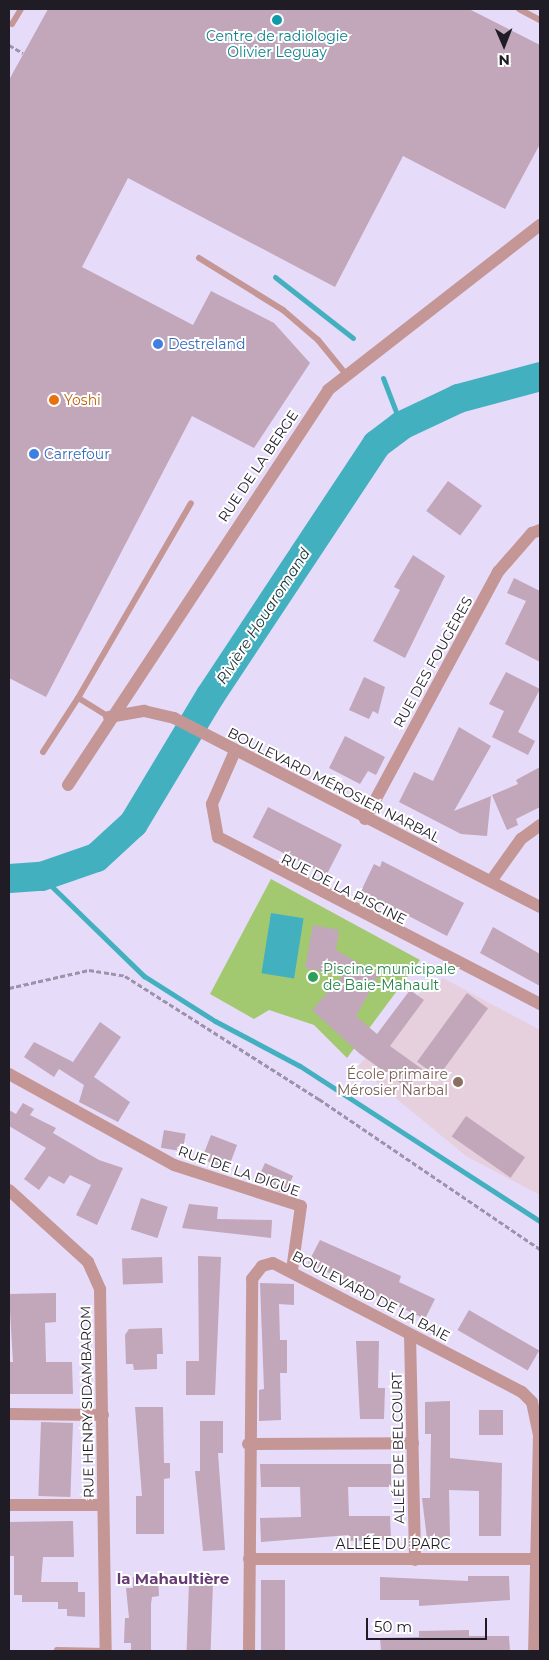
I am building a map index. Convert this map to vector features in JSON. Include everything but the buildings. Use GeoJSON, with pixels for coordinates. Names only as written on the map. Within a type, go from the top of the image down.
{"type":"FeatureCollection","features":[{"type":"Feature","properties":{"kind":"street","name":"RUE DE LA BERGE"},"geometry":{"type":"LineString","coordinates":[[68,785],[109,717],[310,415],[345,373],[540,225]]}},
{"type":"Feature","properties":{"kind":"street","name":"RUE DES FOUGÈRES"},"geometry":{"type":"LineString","coordinates":[[365,818],[498,572],[532,533],[540,530]]}},
{"type":"Feature","properties":{"kind":"street","name":"BOULEVARD MÉROSIER NARBAL"},"geometry":{"type":"LineString","coordinates":[[109,717],[144,711],[174,718],[202,735],[540,907]]}},
{"type":"Feature","properties":{"kind":"street","name":"RUE DE LA PISCINE"},"geometry":{"type":"LineString","coordinates":[[235,751],[212,804],[218,837],[540,1004]]}},
{"type":"Feature","properties":{"kind":"street"},"geometry":{"type":"LineString","coordinates":[[491,881],[521,839],[540,826]]}},
{"type":"Feature","properties":{"kind":"street","name":"RUE DE LA DIGUE"},"geometry":{"type":"LineString","coordinates":[[9,1074],[174,1165],[301,1206],[292,1270]]}},
{"type":"Feature","properties":{"kind":"street","name":"RUE HENRY SIDAMBAROM"},"geometry":{"type":"LineString","coordinates":[[9,1190],[93,1270],[101,1302],[106,1651]]}},
{"type":"Feature","properties":{"kind":"street","name":"BOULEVARD DE LA BAIE"},"geometry":{"type":"LineString","coordinates":[[249,1651],[248,1444],[252,1280],[262,1266],[273,1264],[292,1270],[410,1335],[522,1392],[532,1402],[539,1436],[538,1559],[534,1651]]}},
{"type":"Feature","properties":{"kind":"street","name":"ALLÉE DE BELCOURT"},"geometry":{"type":"LineString","coordinates":[[410,1335],[415,1560]]}},
{"type":"Feature","properties":{"kind":"street"},"geometry":{"type":"LineString","coordinates":[[9,1414],[103,1415]]}},
{"type":"Feature","properties":{"kind":"street"},"geometry":{"type":"LineString","coordinates":[[248,1444],[413,1443]]}},
{"type":"Feature","properties":{"kind":"street"},"geometry":{"type":"LineString","coordinates":[[9,1505],[103,1505]]}},
{"type":"Feature","properties":{"kind":"street","name":"ALLÉE DU PARC"},"geometry":{"type":"LineString","coordinates":[[248,1559],[538,1559]]}},
{"type":"Feature","properties":{"kind":"lane"},"geometry":{"type":"LineString","coordinates":[[12,24],[21,9]]}},
{"type":"Feature","properties":{"kind":"lane"},"geometry":{"type":"LineString","coordinates":[[520,9],[540,20]]}},
{"type":"Feature","properties":{"kind":"lane"},"geometry":{"type":"LineString","coordinates":[[199,258],[283,310],[318,340],[345,373]]}},
{"type":"Feature","properties":{"kind":"lane"},"geometry":{"type":"LineString","coordinates":[[43,752],[78,698],[190,503]]}},
{"type":"Feature","properties":{"kind":"lane"},"geometry":{"type":"LineString","coordinates":[[78,698],[109,717]]}},
{"type":"Feature","properties":{"kind":"lane"},"geometry":{"type":"LineString","coordinates":[[57,1650],[106,1651]]}},
{"type":"Feature","properties":{"kind":"path"},"geometry":{"type":"LineString","coordinates":[[9,45],[23,53]]}},
{"type":"Feature","properties":{"kind":"path"},"geometry":{"type":"LineString","coordinates":[[9,988],[89,970],[125,976],[319,1099],[540,1249]]}},
{"type":"Feature","properties":{"kind":"shaded area","name":"École primaire Mérosier Narbal"},"geometry":{"type":"Polygon","coordinates":[[[443,978],[540,1030],[540,1195],[466,1156],[358,1067],[412,998],[443,978]]]}},
{"type":"Feature","properties":{"kind":"green space","name":"Piscine municipale de Baie-Mahault"},"geometry":{"type":"Polygon","coordinates":[[[271,879],[420,960],[347,1058],[314,1025],[269,1010],[254,1019],[210,994],[271,879]]]}},
{"type":"Feature","properties":{"kind":"water"},"geometry":{"type":"Polygon","coordinates":[[[271,913],[304,918],[294,978],[261,973],[271,913]]]}},
{"type":"Feature","properties":{"kind":"waterway"},"geometry":{"type":"LineString","coordinates":[[275,277],[353,338]]}},
{"type":"Feature","properties":{"kind":"waterway","name":"Rivière Houaromand"},"geometry":{"type":"LineString","coordinates":[[9,878],[41,876],[96,857],[133,823],[210,695],[376,444],[401,425],[458,398],[540,376]]}},
{"type":"Feature","properties":{"kind":"waterway"},"geometry":{"type":"LineString","coordinates":[[383,378],[401,425]]}},
{"type":"Feature","properties":{"kind":"waterway"},"geometry":{"type":"LineString","coordinates":[[41,876],[144,976],[215,1021],[300,1066],[540,1221]]}},
{"type":"Feature","properties":{"kind":"place","name":"Centre de radiologie Olivier Leguay"},"geometry":{"type":"Point","coordinates":[277,20]}},
{"type":"Feature","properties":{"kind":"place","name":"Destreland"},"geometry":{"type":"Point","coordinates":[158,344]}},
{"type":"Feature","properties":{"kind":"place","name":"Yoshi"},"geometry":{"type":"Point","coordinates":[54,400]}},
{"type":"Feature","properties":{"kind":"place","name":"Carrefour"},"geometry":{"type":"Point","coordinates":[34,454]}},
{"type":"Feature","properties":{"kind":"place","name":"Piscine municipale de Baie-Mahault"},"geometry":{"type":"Point","coordinates":[313,977]}},
{"type":"Feature","properties":{"kind":"place","name":"École primaire Mérosier Narbal"},"geometry":{"type":"Point","coordinates":[458,1082]}},
{"type":"Feature","properties":{"kind":"district","name":"la Mahaultière"},"geometry":{"type":"Point","coordinates":[173,1579]}}]}
